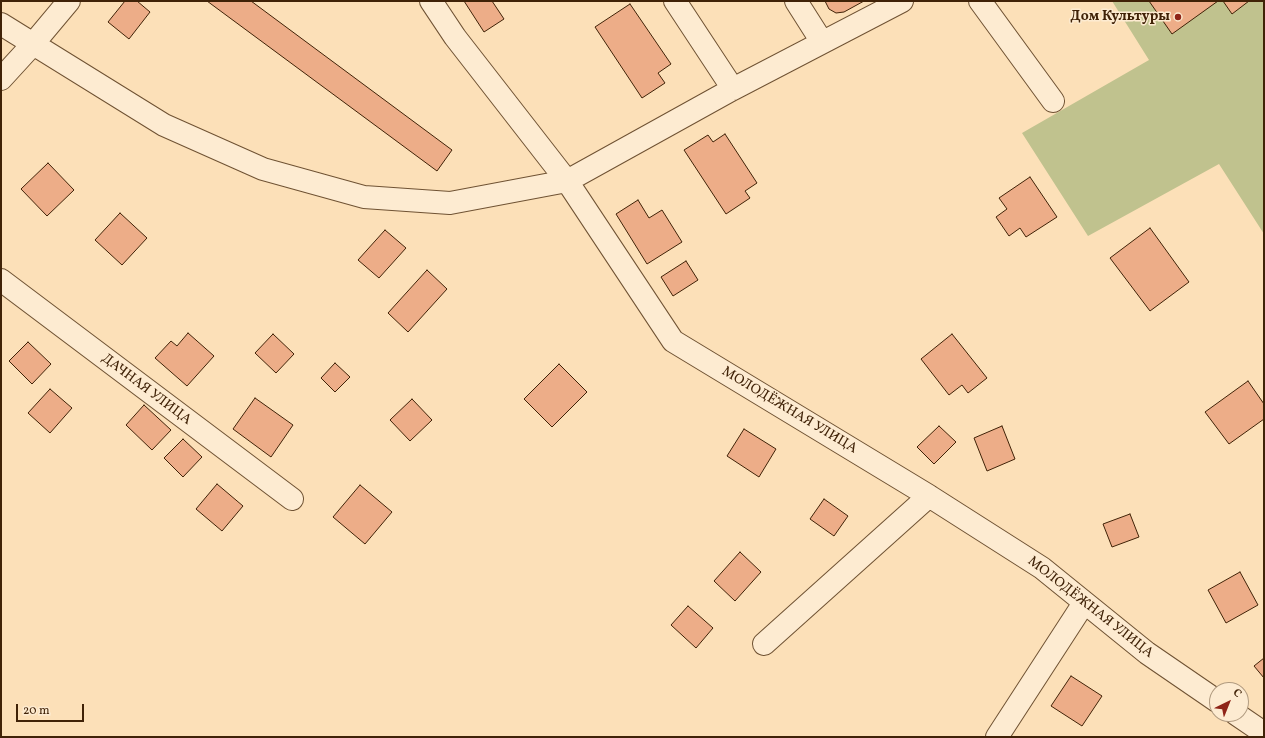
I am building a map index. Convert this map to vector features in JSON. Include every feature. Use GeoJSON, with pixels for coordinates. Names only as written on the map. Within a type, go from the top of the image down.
{"type":"FeatureCollection","features":[{"type":"Feature","properties":{"kind":"street"},"geometry":{"type":"LineString","coordinates":[[1,79],[69,1]]}},
{"type":"Feature","properties":{"kind":"street","name":"МОЛОДЁЖНАЯ УЛИЦА"},"geometry":{"type":"LineString","coordinates":[[431,1],[455,37],[567,181],[673,341],[929,496],[1042,568],[1147,653],[1209,696]]}},
{"type":"Feature","properties":{"kind":"street"},"geometry":{"type":"LineString","coordinates":[[675,1],[733,89]]}},
{"type":"Feature","properties":{"kind":"street"},"geometry":{"type":"LineString","coordinates":[[796,1],[822,42]]}},
{"type":"Feature","properties":{"kind":"street"},"geometry":{"type":"LineString","coordinates":[[1,24],[164,125],[263,168],[364,197],[450,203],[567,181],[733,89],[902,1]]}},
{"type":"Feature","properties":{"kind":"street"},"geometry":{"type":"LineString","coordinates":[[980,1],[1053,101]]}},
{"type":"Feature","properties":{"kind":"street","name":"ДАЧНАЯ УЛИЦА"},"geometry":{"type":"LineString","coordinates":[[1,280],[292,499]]}},
{"type":"Feature","properties":{"kind":"street"},"geometry":{"type":"LineString","coordinates":[[764,644],[929,496]]}},
{"type":"Feature","properties":{"kind":"street"},"geometry":{"type":"LineString","coordinates":[[997,737],[1084,603]]}},
{"type":"Feature","properties":{"kind":"street"},"geometry":{"type":"LineString","coordinates":[[1248,722],[1264,733]]}},
{"type":"Feature","properties":{"kind":"green space"},"geometry":{"type":"Polygon","coordinates":[[[1112,1],[1264,1],[1264,234],[1219,164],[1088,236],[1022,133],[1149,60],[1112,1]]]}},
{"type":"Feature","properties":{"kind":"building"},"geometry":{"type":"Polygon","coordinates":[[[125,1],[137,1],[150,12],[129,39],[108,22],[125,1]]]}},
{"type":"Feature","properties":{"kind":"building"},"geometry":{"type":"Polygon","coordinates":[[[207,1],[251,1],[452,150],[437,171],[207,1]]]}},
{"type":"Feature","properties":{"kind":"building"},"geometry":{"type":"Polygon","coordinates":[[[464,1],[492,1],[504,19],[484,32],[464,1]]]}},
{"type":"Feature","properties":{"kind":"building"},"geometry":{"type":"Polygon","coordinates":[[[825,1],[864,1],[844,12],[836,13],[829,9],[825,1]]]}},
{"type":"Feature","properties":{"kind":"building","name":"Дом Культуры"},"geometry":{"type":"Polygon","coordinates":[[[1149,1],[1218,1],[1172,34],[1149,1]]]}},
{"type":"Feature","properties":{"kind":"building"},"geometry":{"type":"Polygon","coordinates":[[[1223,1],[1249,1],[1232,14],[1223,1]]]}},
{"type":"Feature","properties":{"kind":"building"},"geometry":{"type":"Polygon","coordinates":[[[630,4],[671,64],[658,73],[665,83],[642,98],[595,27],[630,4]]]}},
{"type":"Feature","properties":{"kind":"building"},"geometry":{"type":"Polygon","coordinates":[[[725,134],[757,183],[745,191],[750,198],[726,214],[684,150],[708,135],[713,142],[725,134]]]}},
{"type":"Feature","properties":{"kind":"building"},"geometry":{"type":"Polygon","coordinates":[[[48,163],[74,190],[47,216],[21,189],[48,163]]]}},
{"type":"Feature","properties":{"kind":"building"},"geometry":{"type":"Polygon","coordinates":[[[1030,177],[1057,217],[1026,237],[1020,228],[1009,236],[996,217],[1007,209],[999,198],[1030,177]]]}},
{"type":"Feature","properties":{"kind":"building"},"geometry":{"type":"Polygon","coordinates":[[[638,200],[649,218],[662,210],[682,242],[647,264],[616,214],[638,200]]]}},
{"type":"Feature","properties":{"kind":"building"},"geometry":{"type":"Polygon","coordinates":[[[120,213],[147,238],[122,265],[95,240],[120,213]]]}},
{"type":"Feature","properties":{"kind":"building"},"geometry":{"type":"Polygon","coordinates":[[[1150,228],[1189,282],[1150,311],[1110,258],[1150,228]]]}},
{"type":"Feature","properties":{"kind":"building"},"geometry":{"type":"Polygon","coordinates":[[[385,230],[406,248],[379,278],[358,260],[385,230]]]}},
{"type":"Feature","properties":{"kind":"building"},"geometry":{"type":"Polygon","coordinates":[[[686,261],[698,280],[673,296],[661,277],[686,261]]]}},
{"type":"Feature","properties":{"kind":"building"},"geometry":{"type":"Polygon","coordinates":[[[427,270],[447,289],[408,332],[388,313],[427,270]]]}},
{"type":"Feature","properties":{"kind":"building"},"geometry":{"type":"Polygon","coordinates":[[[188,333],[214,356],[187,386],[155,358],[171,341],[177,346],[188,333]]]}},
{"type":"Feature","properties":{"kind":"building"},"geometry":{"type":"Polygon","coordinates":[[[273,334],[294,354],[276,373],[255,353],[273,334]]]}},
{"type":"Feature","properties":{"kind":"building"},"geometry":{"type":"Polygon","coordinates":[[[952,334],[987,378],[968,393],[962,385],[949,395],[921,359],[952,334]]]}},
{"type":"Feature","properties":{"kind":"building"},"geometry":{"type":"Polygon","coordinates":[[[28,342],[51,364],[32,384],[9,361],[28,342]]]}},
{"type":"Feature","properties":{"kind":"building"},"geometry":{"type":"Polygon","coordinates":[[[335,363],[350,377],[335,392],[321,378],[335,363]]]}},
{"type":"Feature","properties":{"kind":"building"},"geometry":{"type":"Polygon","coordinates":[[[559,364],[587,392],[552,427],[524,399],[559,364]]]}},
{"type":"Feature","properties":{"kind":"building"},"geometry":{"type":"Polygon","coordinates":[[[1248,381],[1264,404],[1264,419],[1229,444],[1205,412],[1248,381]]]}},
{"type":"Feature","properties":{"kind":"building"},"geometry":{"type":"Polygon","coordinates":[[[50,389],[72,408],[50,433],[28,413],[50,389]]]}},
{"type":"Feature","properties":{"kind":"building"},"geometry":{"type":"Polygon","coordinates":[[[255,398],[293,425],[271,457],[233,429],[255,398]]]}},
{"type":"Feature","properties":{"kind":"building"},"geometry":{"type":"Polygon","coordinates":[[[412,399],[432,420],[410,441],[390,420],[412,399]]]}},
{"type":"Feature","properties":{"kind":"building"},"geometry":{"type":"Polygon","coordinates":[[[144,405],[171,430],[152,450],[126,425],[144,405]]]}},
{"type":"Feature","properties":{"kind":"building"},"geometry":{"type":"Polygon","coordinates":[[[939,426],[956,442],[934,464],[917,447],[939,426]]]}},
{"type":"Feature","properties":{"kind":"building"},"geometry":{"type":"Polygon","coordinates":[[[1002,426],[1015,459],[987,471],[974,438],[1002,426]]]}},
{"type":"Feature","properties":{"kind":"building"},"geometry":{"type":"Polygon","coordinates":[[[744,429],[776,449],[759,477],[727,456],[744,429]]]}},
{"type":"Feature","properties":{"kind":"building"},"geometry":{"type":"Polygon","coordinates":[[[183,439],[202,457],[183,477],[164,458],[183,439]]]}},
{"type":"Feature","properties":{"kind":"building"},"geometry":{"type":"Polygon","coordinates":[[[217,484],[243,506],[222,531],[196,509],[217,484]]]}},
{"type":"Feature","properties":{"kind":"building"},"geometry":{"type":"Polygon","coordinates":[[[360,485],[392,512],[365,544],[333,517],[360,485]]]}},
{"type":"Feature","properties":{"kind":"building"},"geometry":{"type":"Polygon","coordinates":[[[824,499],[848,516],[834,536],[810,519],[824,499]]]}},
{"type":"Feature","properties":{"kind":"building"},"geometry":{"type":"Polygon","coordinates":[[[1130,514],[1139,537],[1112,547],[1103,524],[1130,514]]]}},
{"type":"Feature","properties":{"kind":"building"},"geometry":{"type":"Polygon","coordinates":[[[740,552],[761,572],[735,601],[714,581],[740,552]]]}},
{"type":"Feature","properties":{"kind":"building"},"geometry":{"type":"Polygon","coordinates":[[[1240,572],[1258,605],[1226,623],[1208,590],[1240,572]]]}},
{"type":"Feature","properties":{"kind":"building"},"geometry":{"type":"Polygon","coordinates":[[[688,606],[713,628],[696,648],[671,625],[688,606]]]}},
{"type":"Feature","properties":{"kind":"building"},"geometry":{"type":"Polygon","coordinates":[[[1264,658],[1264,678],[1254,666],[1264,658]]]}},
{"type":"Feature","properties":{"kind":"building"},"geometry":{"type":"Polygon","coordinates":[[[1071,676],[1102,696],[1082,726],[1051,706],[1071,676]]]}},
{"type":"Feature","properties":{"kind":"place","name":"Дом Культуры"},"geometry":{"type":"Point","coordinates":[1178,17]}}]}
